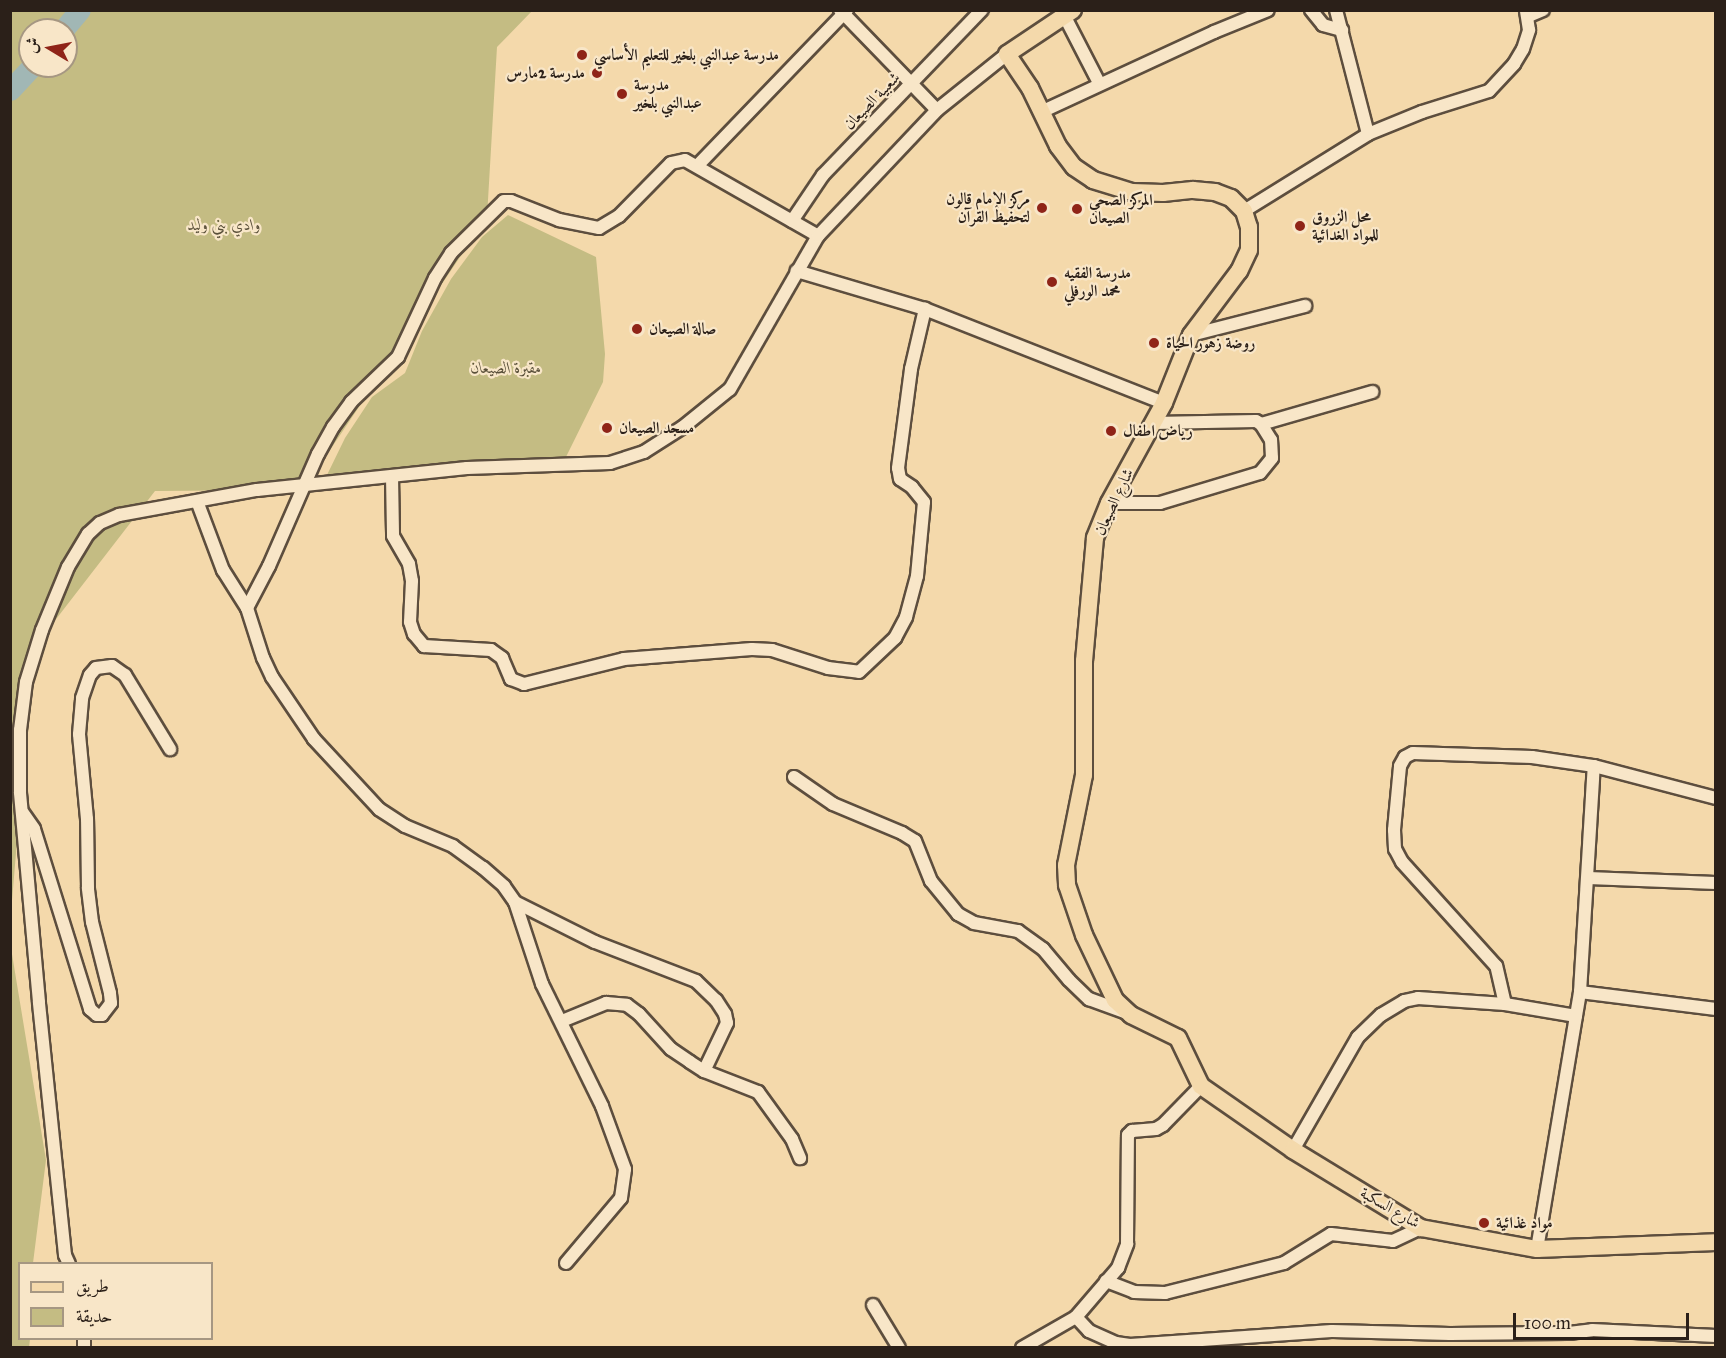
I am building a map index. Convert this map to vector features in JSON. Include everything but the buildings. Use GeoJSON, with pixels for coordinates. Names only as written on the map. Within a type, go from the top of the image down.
{"type":"FeatureCollection","features":[{"type":"Feature","properties":{"kind":"main road"},"geometry":{"type":"LineString","coordinates":[[1069,14],[1007,54],[1030,88],[1058,146],[1074,167],[1093,180],[1132,192],[1215,192],[1231,198],[1244,210]]}},
{"type":"Feature","properties":{"kind":"main road","name":"شارع الصيعان"},"geometry":{"type":"LineString","coordinates":[[1201,1086],[1178,1038],[1131,1015],[1115,1000],[1084,935],[1067,885],[1066,865],[1084,775],[1084,661],[1095,538],[1109,503],[1164,403],[1191,336],[1239,271],[1249,250],[1249,227],[1244,210]]}},
{"type":"Feature","properties":{"kind":"main road","name":"شارع السكبة"},"geometry":{"type":"LineString","coordinates":[[1201,1086],[1293,1150],[1421,1228],[1537,1249],[1716,1242]]}},
{"type":"Feature","properties":{"kind":"street","name":"شعبية الصيعان"},"geometry":{"type":"LineString","coordinates":[[792,221],[823,175],[982,10]]}},
{"type":"Feature","properties":{"kind":"street"},"geometry":{"type":"LineString","coordinates":[[1041,112],[1099,83],[1268,10]]}},
{"type":"Feature","properties":{"kind":"street"},"geometry":{"type":"LineString","coordinates":[[1311,10],[1323,25],[1342,30]]}},
{"type":"Feature","properties":{"kind":"street"},"geometry":{"type":"LineString","coordinates":[[1336,10],[1368,134]]}},
{"type":"Feature","properties":{"kind":"street"},"geometry":{"type":"LineString","coordinates":[[1244,210],[1368,134],[1422,112],[1489,91],[1514,64],[1523,49],[1529,30],[1528,13],[1543,10]]}},
{"type":"Feature","properties":{"kind":"street"},"geometry":{"type":"LineString","coordinates":[[698,165],[843,12],[938,110]]}},
{"type":"Feature","properties":{"kind":"street"},"geometry":{"type":"LineString","coordinates":[[1069,14],[1099,83]]}},
{"type":"Feature","properties":{"kind":"street"},"geometry":{"type":"LineString","coordinates":[[68,1262],[65,1255],[39,1002],[22,812],[20,730],[26,682],[42,630],[68,567],[88,534],[100,523],[119,515],[305,483],[467,468],[610,463],[644,452],[683,427],[730,389],[818,236],[938,110],[1007,54]]}},
{"type":"Feature","properties":{"kind":"street"},"geometry":{"type":"LineString","coordinates":[[248,608],[318,454],[351,402],[403,350],[435,278],[451,253],[504,201],[511,201],[559,220],[599,228],[619,216],[671,163],[685,160],[698,165],[818,236]]}},
{"type":"Feature","properties":{"kind":"street"},"geometry":{"type":"LineString","coordinates":[[796,271],[925,309],[1164,403]]}},
{"type":"Feature","properties":{"kind":"street"},"geometry":{"type":"LineString","coordinates":[[1191,336],[1305,306]]}},
{"type":"Feature","properties":{"kind":"street"},"geometry":{"type":"LineString","coordinates":[[392,476],[393,536],[409,564],[412,581],[410,622],[414,634],[424,646],[491,650],[502,658],[512,680],[524,684],[624,659],[752,649],[796,656],[828,668],[859,672],[895,638],[906,617],[917,576],[924,502],[912,487],[900,479],[898,468],[911,369],[925,309]]}},
{"type":"Feature","properties":{"kind":"street"},"geometry":{"type":"LineString","coordinates":[[1154,423],[1249,420],[1261,424],[1372,392]]}},
{"type":"Feature","properties":{"kind":"street"},"geometry":{"type":"LineString","coordinates":[[1109,503],[1160,503],[1260,473],[1267,466],[1273,449],[1261,424]]}},
{"type":"Feature","properties":{"kind":"street"},"geometry":{"type":"LineString","coordinates":[[197,501],[222,570],[248,608],[263,658],[272,677],[314,739],[379,809],[405,826],[453,846],[490,874],[515,902],[595,942],[696,981],[716,1000],[725,1014],[727,1023],[704,1071]]}},
{"type":"Feature","properties":{"kind":"street"},"geometry":{"type":"LineString","coordinates":[[22,812],[34,829],[90,1009],[97,1015],[102,1015],[111,1003],[92,922],[88,888],[87,819],[79,734],[82,698],[90,675],[96,668],[112,666],[125,675],[170,749]]}},
{"type":"Feature","properties":{"kind":"street"},"geometry":{"type":"LineString","coordinates":[[1506,1004],[1496,966],[1402,862],[1395,849],[1394,830],[1400,766],[1405,757],[1413,753],[1532,757],[1594,766],[1716,798]]}},
{"type":"Feature","properties":{"kind":"street"},"geometry":{"type":"LineString","coordinates":[[1537,1249],[1580,992],[1594,766]]}},
{"type":"Feature","properties":{"kind":"street"},"geometry":{"type":"LineString","coordinates":[[794,777],[833,804],[902,832],[915,841],[931,881],[958,914],[974,923],[1018,932],[1043,949],[1069,980],[1089,999],[1131,1015]]}},
{"type":"Feature","properties":{"kind":"street"},"geometry":{"type":"LineString","coordinates":[[1587,878],[1716,883]]}},
{"type":"Feature","properties":{"kind":"street"},"geometry":{"type":"LineString","coordinates":[[515,902],[542,984],[602,1106],[625,1169],[621,1198],[566,1263]]}},
{"type":"Feature","properties":{"kind":"street"},"geometry":{"type":"LineString","coordinates":[[1580,992],[1716,1009]]}},
{"type":"Feature","properties":{"kind":"street"},"geometry":{"type":"LineString","coordinates":[[1293,1150],[1358,1037],[1391,1008],[1404,1001],[1418,999],[1506,1004],[1576,1016]]}},
{"type":"Feature","properties":{"kind":"street"},"geometry":{"type":"LineString","coordinates":[[562,1021],[606,1003],[627,1005],[639,1014],[671,1049],[704,1071],[758,1092],[792,1138],[800,1158]]}},
{"type":"Feature","properties":{"kind":"street"},"geometry":{"type":"LineString","coordinates":[[1022,1347],[1076,1317],[1124,1258],[1127,1244],[1128,1135],[1132,1131],[1156,1129],[1163,1125],[1201,1086]]}},
{"type":"Feature","properties":{"kind":"street"},"geometry":{"type":"LineString","coordinates":[[1106,1281],[1134,1292],[1165,1293],[1284,1263],[1331,1234],[1393,1241],[1421,1228]]}},
{"type":"Feature","properties":{"kind":"street"},"geometry":{"type":"LineString","coordinates":[[873,1305],[899,1347]]}},
{"type":"Feature","properties":{"kind":"street"},"geometry":{"type":"LineString","coordinates":[[1076,1317],[1089,1331],[1130,1345],[1332,1331],[1450,1334],[1569,1333],[1592,1330],[1716,1336]]}},
{"type":"Feature","properties":{"kind":"green space","name":"وادي بني وليد"},"geometry":{"type":"Polygon","coordinates":[[[11,11],[532,11],[497,47],[487,217],[303,490],[155,491],[33,649],[11,913],[11,11]]]}},
{"type":"Feature","properties":{"kind":"green space","name":"مقبرة الصيعان"},"geometry":{"type":"Polygon","coordinates":[[[508,215],[596,257],[605,354],[603,382],[565,459],[327,475],[345,438],[372,397],[405,373],[422,331],[451,279],[482,237],[508,215]]]}},
{"type":"Feature","properties":{"kind":"green space"},"geometry":{"type":"Polygon","coordinates":[[[11,948],[46,1160],[33,1262],[18,1262],[18,1340],[30,1340],[29,1348],[10,1347],[11,948]]]}},
{"type":"Feature","properties":{"kind":"waterway","name":"وادي بني وليد"},"geometry":{"type":"LineString","coordinates":[[73,18],[80,10]]}},
{"type":"Feature","properties":{"kind":"waterway","name":"وادي بني وليد"},"geometry":{"type":"LineString","coordinates":[[10,90],[21,78]]}},
{"type":"Feature","properties":{"kind":"place","name":"مدرسة عبدالنبي بلخير للتعليم الأساسي"},"geometry":{"type":"Point","coordinates":[582,55]}},
{"type":"Feature","properties":{"kind":"place","name":"مدرسة 2مارس"},"geometry":{"type":"Point","coordinates":[597,73]}},
{"type":"Feature","properties":{"kind":"place","name":"مدرسة عبدالنبي بلخير"},"geometry":{"type":"Point","coordinates":[622,94]}},
{"type":"Feature","properties":{"kind":"place","name":"مركز الإمام قالون لتحفيظ القرآن"},"geometry":{"type":"Point","coordinates":[1042,208]}},
{"type":"Feature","properties":{"kind":"place","name":"المركز الصحي الصيعان"},"geometry":{"type":"Point","coordinates":[1077,209]}},
{"type":"Feature","properties":{"kind":"place","name":"محل الزروق للمواد الغدائية"},"geometry":{"type":"Point","coordinates":[1300,226]}},
{"type":"Feature","properties":{"kind":"place","name":"مدرسة الفقيه محمد الورفلي"},"geometry":{"type":"Point","coordinates":[1052,282]}},
{"type":"Feature","properties":{"kind":"place","name":"صالة الصيعان"},"geometry":{"type":"Point","coordinates":[637,329]}},
{"type":"Feature","properties":{"kind":"place","name":"روضة زهور الحياة"},"geometry":{"type":"Point","coordinates":[1154,343]}},
{"type":"Feature","properties":{"kind":"place","name":"مسجد الصيعان"},"geometry":{"type":"Point","coordinates":[607,428]}},
{"type":"Feature","properties":{"kind":"place","name":"رياض اطفال"},"geometry":{"type":"Point","coordinates":[1111,431]}},
{"type":"Feature","properties":{"kind":"place","name":"مواد غذائية"},"geometry":{"type":"Point","coordinates":[1484,1223]}}]}
